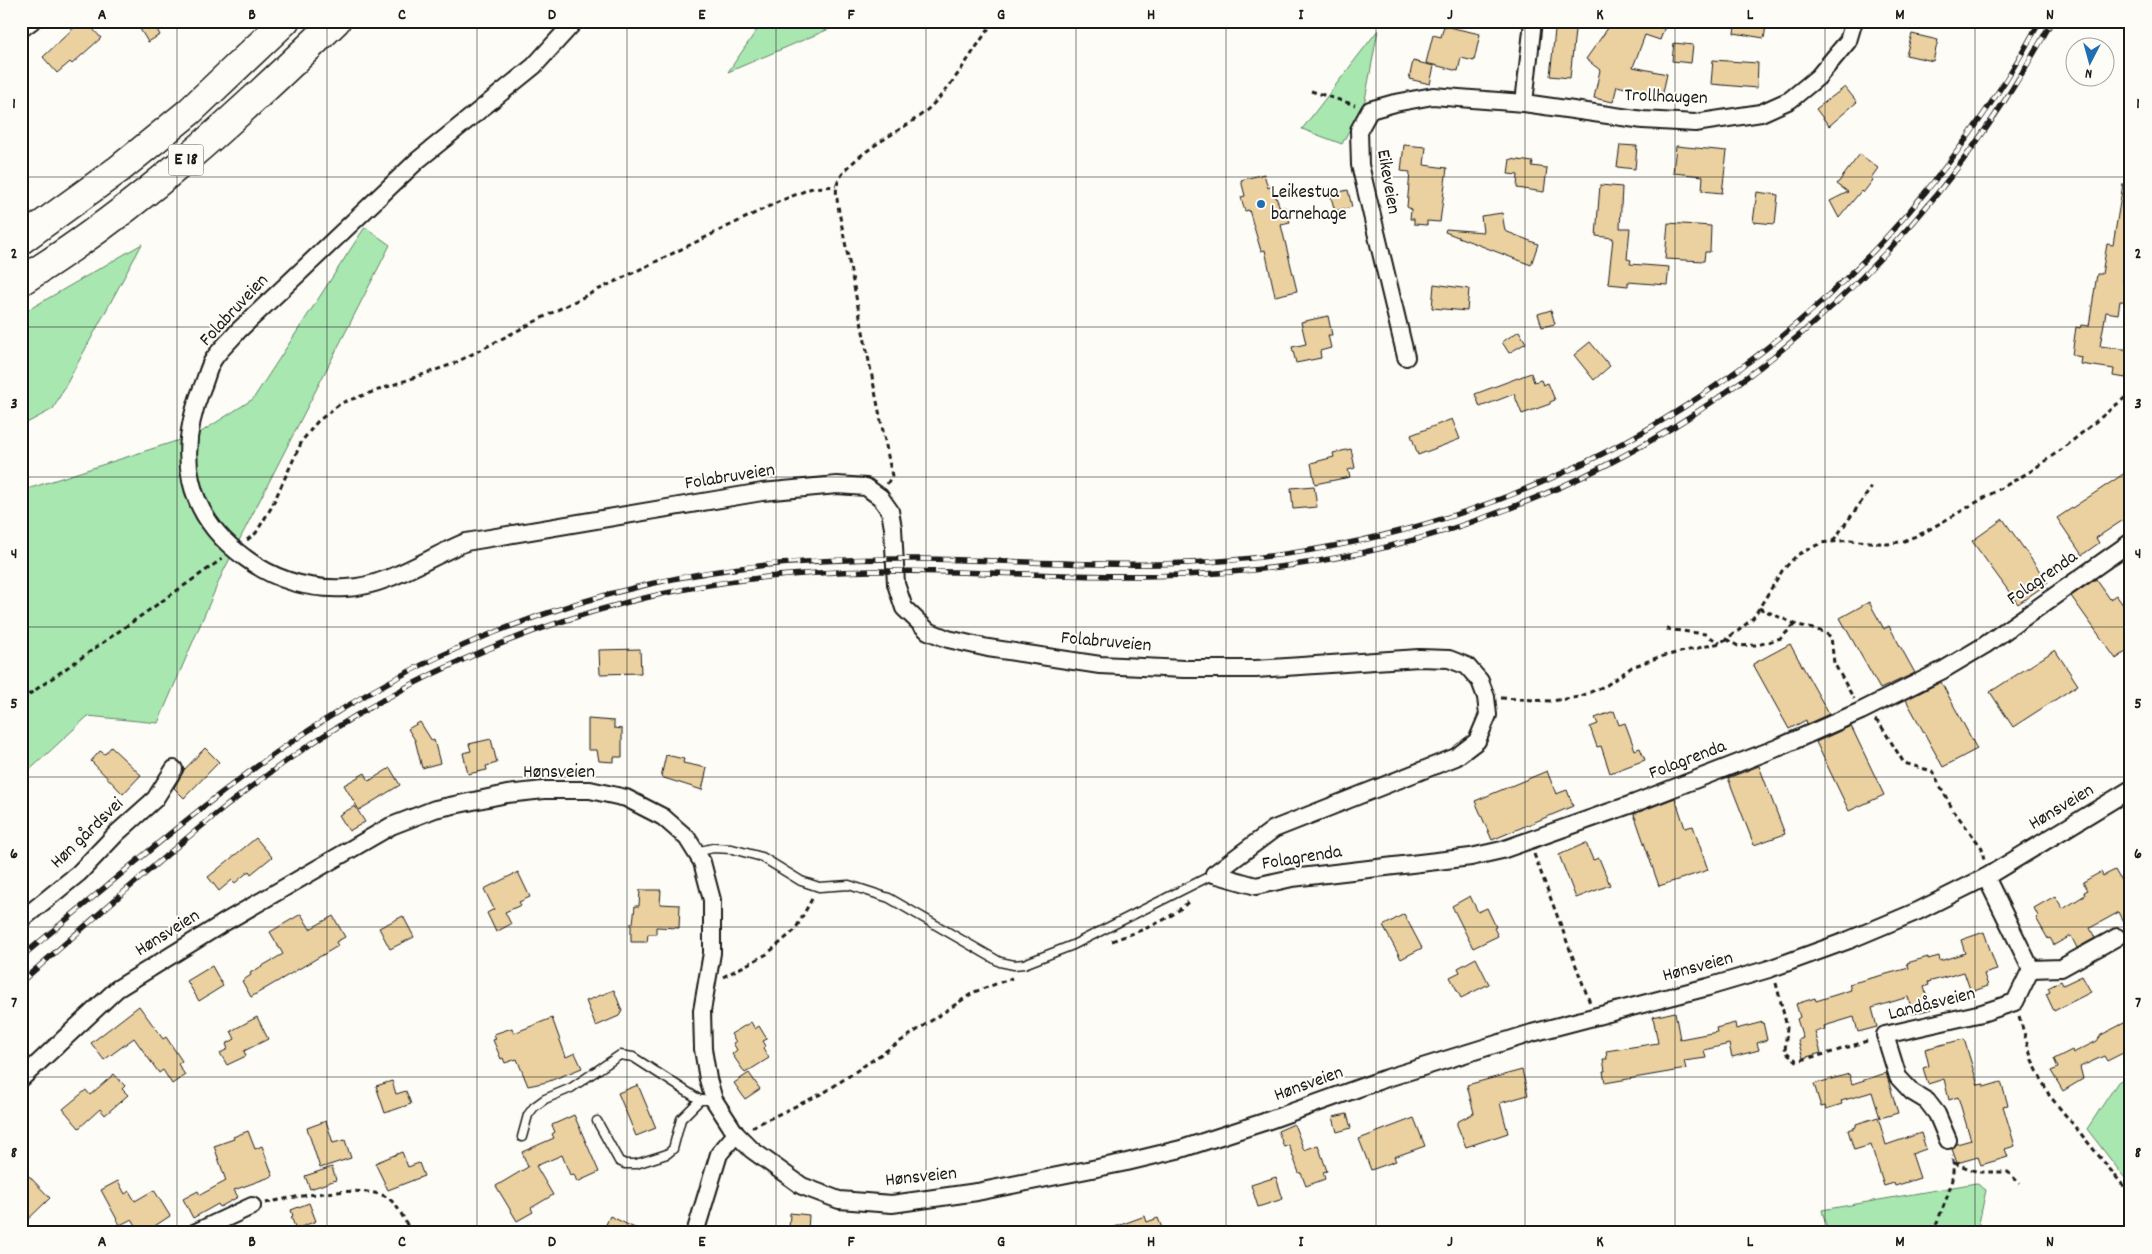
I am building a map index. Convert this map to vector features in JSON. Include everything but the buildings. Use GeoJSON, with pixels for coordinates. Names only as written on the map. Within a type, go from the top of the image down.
{"type":"FeatureCollection","features":[{"type":"Feature","properties":{"kind":"highway","name":"E 18"},"geometry":{"type":"LineString","coordinates":[[21,240],[119,168],[188,112],[285,21]]}},
{"type":"Feature","properties":{"kind":"highway","name":"E 18"},"geometry":{"type":"LineString","coordinates":[[21,281],[51,263],[138,200],[213,137],[336,21]]}},
{"type":"Feature","properties":{"kind":"street"},"geometry":{"type":"LineString","coordinates":[[21,29],[32,21]]}},
{"type":"Feature","properties":{"kind":"street","name":"Folabruveien"},"geometry":{"type":"LineString","coordinates":[[574,21],[534,66],[418,160],[238,331],[213,360],[189,432],[188,464],[194,490],[203,514],[214,530],[235,551],[260,569],[287,582],[316,587],[348,588],[375,583],[402,573],[436,554],[466,542],[762,492],[837,485],[866,487],[880,497],[890,511],[896,584],[904,608],[928,631],[948,639],[988,648],[1100,664],[1184,669],[1256,669],[1419,658],[1449,659],[1467,666],[1480,681],[1486,697],[1488,715],[1477,741],[1456,758],[1274,829],[1214,874]]}},
{"type":"Feature","properties":{"kind":"street"},"geometry":{"type":"LineString","coordinates":[[1370,110],[1433,96],[1524,103],[1534,21]]}},
{"type":"Feature","properties":{"kind":"street","name":"Trollhaugen"},"geometry":{"type":"LineString","coordinates":[[1524,103],[1642,120],[1695,123],[1761,113],[1790,100],[1818,78],[1848,40],[1854,21]]}},
{"type":"Feature","properties":{"kind":"street","name":"Eikeveien"},"geometry":{"type":"LineString","coordinates":[[1370,110],[1359,130],[1360,166],[1406,357]]}},
{"type":"Feature","properties":{"kind":"street","name":"Folagrenda"},"geometry":{"type":"LineString","coordinates":[[1214,874],[1256,886],[1292,878],[1471,857],[1502,850],[1635,802],[1777,748],[1861,711],[1944,670],[1985,645],[2131,542]]}},
{"type":"Feature","properties":{"kind":"street","name":"Høn gårdsvei"},"geometry":{"type":"LineString","coordinates":[[21,920],[78,873],[117,833],[155,799],[174,768]]}},
{"type":"Feature","properties":{"kind":"street","name":"Hønsveien"},"geometry":{"type":"LineString","coordinates":[[21,1079],[117,989],[225,922],[391,826],[435,809],[507,794],[544,790],[590,790],[626,798],[663,817],[687,838],[702,862],[712,900],[712,953],[702,1011],[703,1049],[708,1079],[707,1100],[752,1150],[802,1186],[838,1200],[892,1204],[977,1192],[1060,1176],[1181,1148],[1264,1122],[1384,1079],[1594,1016],[1708,987],[1769,969],[1849,940],[1918,911],[1986,877],[2131,789]]}},
{"type":"Feature","properties":{"kind":"street"},"geometry":{"type":"LineString","coordinates":[[1986,877],[2030,969]]}},
{"type":"Feature","properties":{"kind":"street"},"geometry":{"type":"LineString","coordinates":[[2030,969],[2061,968],[2117,938]]}},
{"type":"Feature","properties":{"kind":"street"},"geometry":{"type":"LineString","coordinates":[[2015,1002],[2030,969]]}},
{"type":"Feature","properties":{"kind":"street","name":"Landåsveien"},"geometry":{"type":"LineString","coordinates":[[1948,1140],[1937,1114],[1927,1100],[1912,1092],[1898,1077],[1885,1035],[1982,1014],[2015,1002]]}},
{"type":"Feature","properties":{"kind":"street"},"geometry":{"type":"LineString","coordinates":[[695,1233],[719,1154],[736,1134]]}},
{"type":"Feature","properties":{"kind":"street"},"geometry":{"type":"LineString","coordinates":[[194,1233],[252,1206]]}},
{"type":"Feature","properties":{"kind":"lane"},"geometry":{"type":"LineString","coordinates":[[696,852],[712,848],[732,849],[762,857],[801,881],[819,887],[849,885],[889,898],[1000,962],[1014,965],[1024,964],[1072,945],[1214,874]]}},
{"type":"Feature","properties":{"kind":"lane"},"geometry":{"type":"LineString","coordinates":[[522,1137],[528,1115],[534,1107],[545,1099],[571,1088],[620,1056],[633,1057],[707,1100],[681,1119],[672,1149],[666,1154],[636,1164],[626,1164],[618,1161],[597,1121]]}},
{"type":"Feature","properties":{"kind":"path"},"geometry":{"type":"LineString","coordinates":[[880,497],[892,476],[839,212],[836,186],[845,172],[869,150],[927,110],[949,85],[994,21]]}},
{"type":"Feature","properties":{"kind":"path"},"geometry":{"type":"LineString","coordinates":[[1311,91],[1370,110]]}},
{"type":"Feature","properties":{"kind":"path"},"geometry":{"type":"LineString","coordinates":[[21,700],[235,551],[256,533],[271,508],[302,441],[317,422],[341,403],[453,364],[567,305],[780,201],[812,188],[836,186]]}},
{"type":"Feature","properties":{"kind":"path"},"geometry":{"type":"LineString","coordinates":[[1486,697],[1550,700],[1579,697],[1607,685],[1632,667],[1659,657],[1720,642],[1738,632],[1753,618],[1782,571],[1797,555],[1822,543],[1850,540],[1888,544],[1904,541],[1923,533],[1999,491],[2038,466],[2066,446],[2127,396],[2131,387]]}},
{"type":"Feature","properties":{"kind":"path"},"geometry":{"type":"LineString","coordinates":[[1833,541],[1872,487]]}},
{"type":"Feature","properties":{"kind":"path"},"geometry":{"type":"LineString","coordinates":[[1759,608],[1795,624],[1824,632],[1831,637],[1834,663],[1861,711],[1880,724],[1904,763],[1932,771],[1953,810],[1982,848],[1986,877]]}},
{"type":"Feature","properties":{"kind":"path"},"geometry":{"type":"LineString","coordinates":[[1726,639],[1738,646],[1758,645],[1781,638],[1795,624]]}},
{"type":"Feature","properties":{"kind":"path"},"geometry":{"type":"LineString","coordinates":[[1666,629],[1705,634],[1720,642]]}},
{"type":"Feature","properties":{"kind":"path"},"geometry":{"type":"LineString","coordinates":[[1529,840],[1594,1016]]}},
{"type":"Feature","properties":{"kind":"path"},"geometry":{"type":"LineString","coordinates":[[1109,942],[1154,925],[1181,909],[1214,874]]}},
{"type":"Feature","properties":{"kind":"path"},"geometry":{"type":"LineString","coordinates":[[707,985],[767,954],[795,930],[819,887]]}},
{"type":"Feature","properties":{"kind":"path"},"geometry":{"type":"LineString","coordinates":[[1769,969],[1776,983],[1787,1027],[1785,1052],[1798,1061],[1885,1035]]}},
{"type":"Feature","properties":{"kind":"path"},"geometry":{"type":"LineString","coordinates":[[736,1134],[825,1092],[974,992],[1019,975]]}},
{"type":"Feature","properties":{"kind":"path"},"geometry":{"type":"LineString","coordinates":[[2015,1002],[2032,1060],[2049,1095],[2131,1195]]}},
{"type":"Feature","properties":{"kind":"path"},"geometry":{"type":"LineString","coordinates":[[1933,1233],[1947,1198],[1954,1163],[1948,1140]]}},
{"type":"Feature","properties":{"kind":"path"},"geometry":{"type":"LineString","coordinates":[[1954,1163],[1978,1172],[2008,1172],[2020,1184]]}},
{"type":"Feature","properties":{"kind":"path"},"geometry":{"type":"LineString","coordinates":[[252,1206],[302,1195],[333,1192],[382,1194],[390,1199],[402,1215],[411,1233]]}},
{"type":"Feature","properties":{"kind":"green space"},"geometry":{"type":"Polygon","coordinates":[[[763,21],[848,21],[728,72],[763,21]]]}},
{"type":"Feature","properties":{"kind":"green space"},"geometry":{"type":"Polygon","coordinates":[[[1378,30],[1365,100],[1342,144],[1302,129],[1378,30]]]}},
{"type":"Feature","properties":{"kind":"green space"},"geometry":{"type":"Polygon","coordinates":[[[365,227],[390,245],[222,574],[158,723],[88,716],[21,778],[21,491],[198,434],[253,399],[365,227]]]}},
{"type":"Feature","properties":{"kind":"green space"},"geometry":{"type":"Polygon","coordinates":[[[142,244],[53,409],[21,426],[21,314],[142,244]]]}},
{"type":"Feature","properties":{"kind":"green space"},"geometry":{"type":"Polygon","coordinates":[[[2131,1074],[2131,1186],[2087,1129],[2118,1082],[2131,1074]]]}},
{"type":"Feature","properties":{"kind":"green space"},"geometry":{"type":"Polygon","coordinates":[[[1976,1183],[1986,1190],[1977,1233],[1828,1233],[1822,1210],[1976,1183]]]}},
{"type":"Feature","properties":{"kind":"railway"},"geometry":{"type":"LineString","coordinates":[[21,957],[203,807],[278,751],[317,725],[395,678],[436,658],[520,623],[563,608],[606,595],[683,577],[783,563],[884,559],[1154,564],[1188,563],[1322,548],[1450,516],[1572,469],[1686,406],[1791,328],[1886,238],[1969,135],[2040,21]]}},
{"type":"Feature","properties":{"kind":"railway"},"geometry":{"type":"LineString","coordinates":[[21,982],[195,831],[305,748],[381,701],[420,680],[501,644],[585,614],[689,588],[750,579],[812,573],[913,571],[1144,576],[1183,575],[1321,561],[1452,529],[1576,480],[1692,415],[1798,336],[1894,244],[1979,138],[2052,21]]}},
{"type":"Feature","properties":{"kind":"place","name":"Leikestua barnehage"},"geometry":{"type":"Point","coordinates":[1261,204]}}]}
